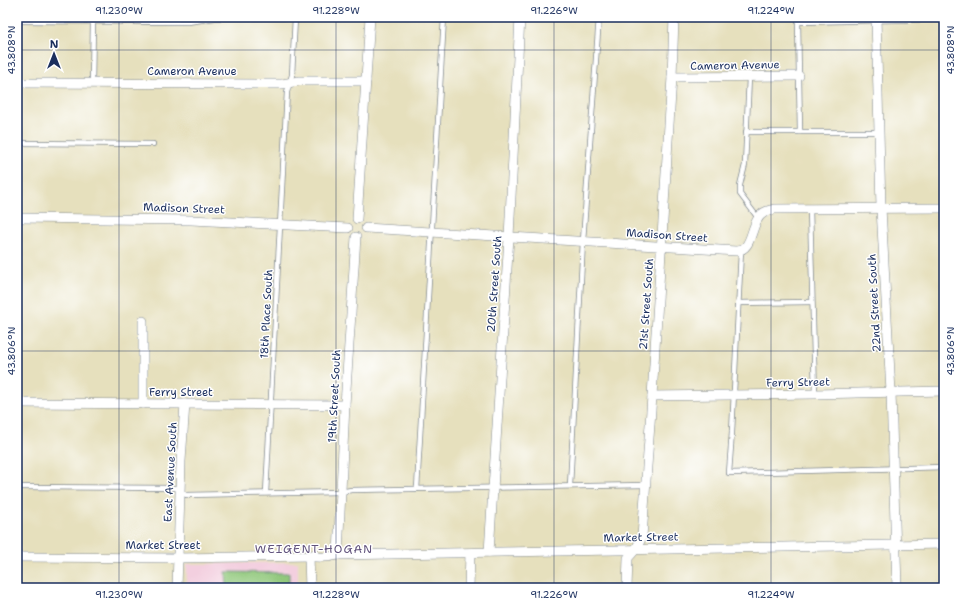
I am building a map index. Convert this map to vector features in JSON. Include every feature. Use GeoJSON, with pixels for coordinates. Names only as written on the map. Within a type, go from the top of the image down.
{"type":"FeatureCollection","features":[{"type":"Feature","properties":{"kind":"street"},"geometry":{"type":"LineString","coordinates":[[357,220],[370,17]]}},
{"type":"Feature","properties":{"kind":"street","name":"20th Street South"},"geometry":{"type":"LineString","coordinates":[[489,552],[509,237],[520,17]]}},
{"type":"Feature","properties":{"kind":"street","name":"21st Street South"},"geometry":{"type":"LineString","coordinates":[[627,588],[628,558],[636,549],[642,537],[672,77],[674,17]]}},
{"type":"Feature","properties":{"kind":"street","name":"22nd Street South"},"geometry":{"type":"LineString","coordinates":[[876,18],[881,208],[891,392],[897,588]]}},
{"type":"Feature","properties":{"kind":"street","name":"Cameron Avenue"},"geometry":{"type":"LineString","coordinates":[[672,77],[799,76]]}},
{"type":"Feature","properties":{"kind":"street","name":"Cameron Avenue"},"geometry":{"type":"LineString","coordinates":[[17,83],[282,84],[299,81],[366,81]]}},
{"type":"Feature","properties":{"kind":"street"},"geometry":{"type":"LineString","coordinates":[[741,251],[747,246],[758,218],[765,212],[774,209],[944,208]]}},
{"type":"Feature","properties":{"kind":"street","name":"Madison Street"},"geometry":{"type":"LineString","coordinates":[[18,218],[191,220],[348,228]]}},
{"type":"Feature","properties":{"kind":"street"},"geometry":{"type":"LineString","coordinates":[[357,220],[362,221],[366,228],[364,234],[356,237],[351,235],[348,228],[352,221],[357,220]]}},
{"type":"Feature","properties":{"kind":"street","name":"Madison Street"},"geometry":{"type":"LineString","coordinates":[[366,228],[741,251]]}},
{"type":"Feature","properties":{"kind":"street","name":"19th Street South"},"geometry":{"type":"LineString","coordinates":[[338,555],[345,405],[356,237]]}},
{"type":"Feature","properties":{"kind":"street"},"geometry":{"type":"LineString","coordinates":[[143,321],[143,404]]}},
{"type":"Feature","properties":{"kind":"street","name":"Ferry Street"},"geometry":{"type":"LineString","coordinates":[[652,396],[816,394],[944,390]]}},
{"type":"Feature","properties":{"kind":"street","name":"Ferry Street"},"geometry":{"type":"LineString","coordinates":[[17,403],[345,405]]}},
{"type":"Feature","properties":{"kind":"street","name":"East Avenue South"},"geometry":{"type":"LineString","coordinates":[[177,588],[185,404]]}},
{"type":"Feature","properties":{"kind":"street","name":"Market Street"},"geometry":{"type":"LineString","coordinates":[[17,557],[178,558],[309,556],[320,552],[330,552],[338,555],[944,544]]}},
{"type":"Feature","properties":{"kind":"street"},"geometry":{"type":"LineString","coordinates":[[469,588],[470,553]]}},
{"type":"Feature","properties":{"kind":"street"},"geometry":{"type":"LineString","coordinates":[[309,556],[310,588]]}},
{"type":"Feature","properties":{"kind":"lane"},"geometry":{"type":"LineString","coordinates":[[417,489],[433,232],[444,17]]}},
{"type":"Feature","properties":{"kind":"lane"},"geometry":{"type":"LineString","coordinates":[[570,486],[583,241],[599,17]]}},
{"type":"Feature","properties":{"kind":"lane","name":"18th Place South"},"geometry":{"type":"LineString","coordinates":[[93,22],[188,22],[216,18],[295,18],[291,82],[287,92],[266,494]]}},
{"type":"Feature","properties":{"kind":"lane"},"geometry":{"type":"LineString","coordinates":[[800,132],[798,22],[876,18],[944,20]]}},
{"type":"Feature","properties":{"kind":"lane"},"geometry":{"type":"LineString","coordinates":[[17,22],[93,22],[92,83]]}},
{"type":"Feature","properties":{"kind":"lane"},"geometry":{"type":"LineString","coordinates":[[749,77],[745,165],[740,185],[740,194],[758,218]]}},
{"type":"Feature","properties":{"kind":"lane"},"geometry":{"type":"LineString","coordinates":[[746,132],[879,132]]}},
{"type":"Feature","properties":{"kind":"lane"},"geometry":{"type":"LineString","coordinates":[[17,143],[153,144]]}},
{"type":"Feature","properties":{"kind":"lane"},"geometry":{"type":"LineString","coordinates":[[810,209],[816,394]]}},
{"type":"Feature","properties":{"kind":"lane"},"geometry":{"type":"LineString","coordinates":[[741,251],[729,473],[944,467]]}},
{"type":"Feature","properties":{"kind":"lane"},"geometry":{"type":"LineString","coordinates":[[738,303],[812,302]]}},
{"type":"Feature","properties":{"kind":"lane"},"geometry":{"type":"LineString","coordinates":[[17,487],[176,488],[186,495],[341,492],[351,490],[646,485]]}},
{"type":"Feature","properties":{"kind":"shaded area"},"geometry":{"type":"Polygon","coordinates":[[[298,562],[298,588],[186,588],[187,564],[298,562]]]}},
{"type":"Feature","properties":{"kind":"green space"},"geometry":{"type":"Polygon","coordinates":[[[226,572],[289,573],[289,588],[227,588],[226,572]]]}},
{"type":"Feature","properties":{"kind":"district","name":"WEIGENT-HOGAN"},"geometry":{"type":"Point","coordinates":[314,549]}}]}
